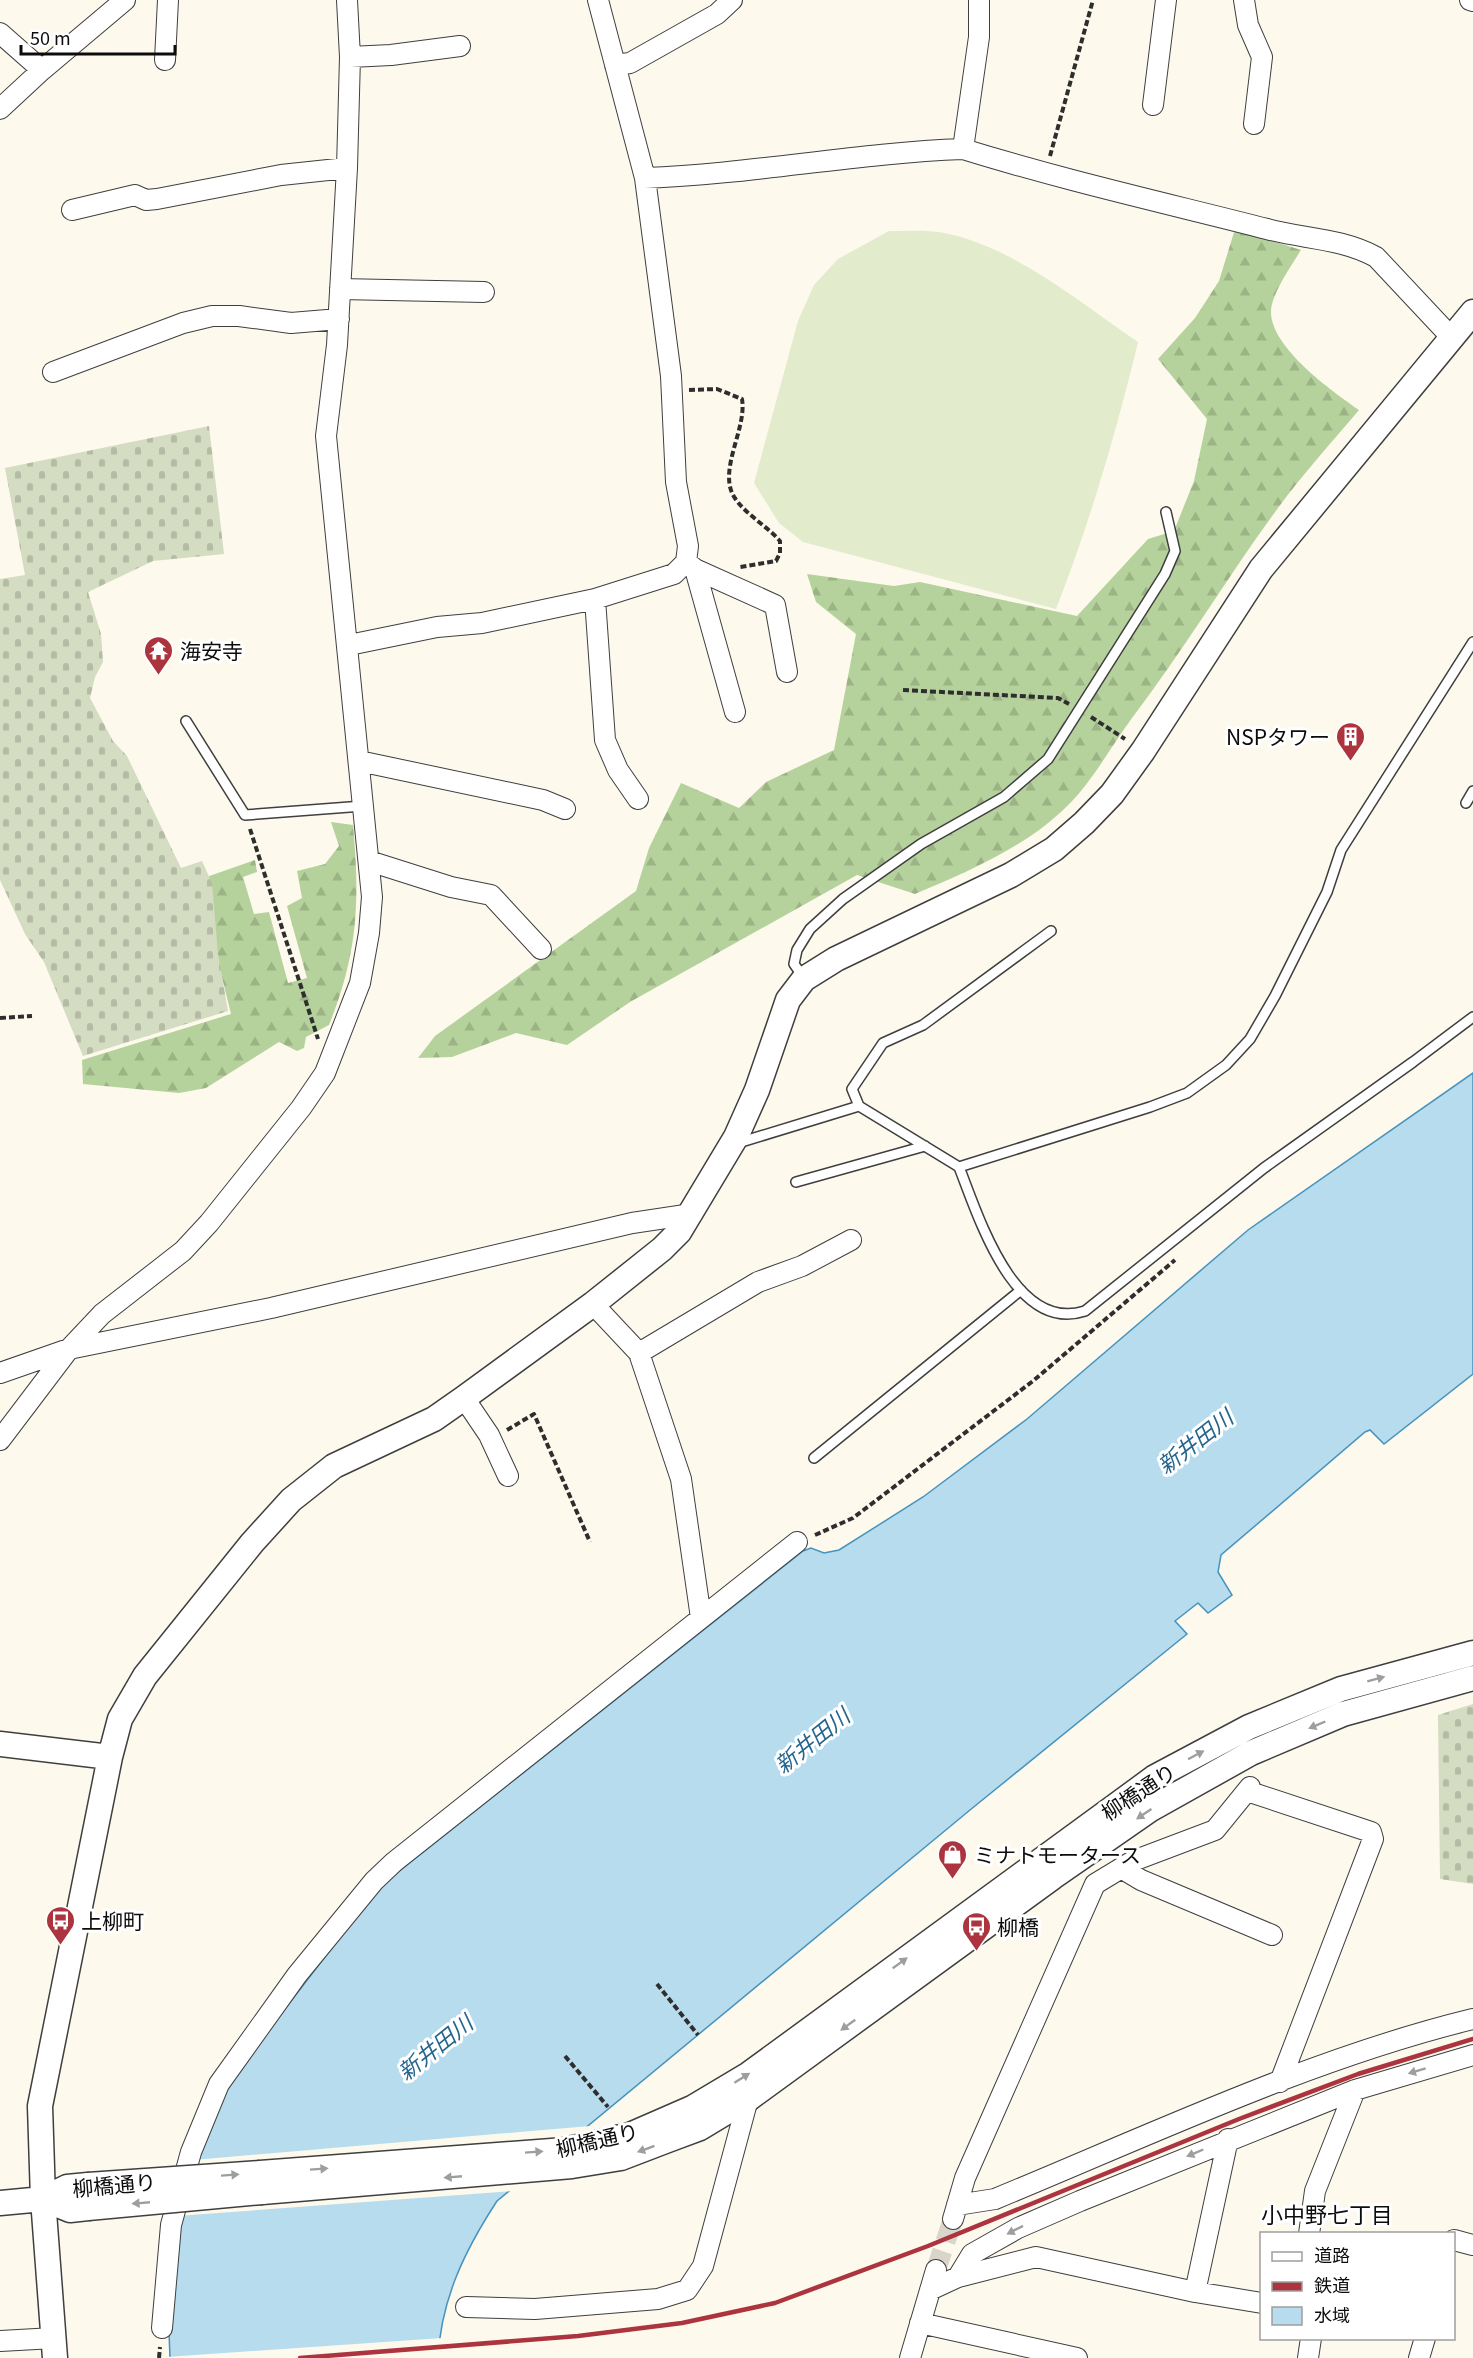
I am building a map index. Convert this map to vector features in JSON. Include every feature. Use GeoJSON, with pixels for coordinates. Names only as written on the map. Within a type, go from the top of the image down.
{"type":"FeatureCollection","features":[{"type":"Feature","properties":{"kind":"street"},"geometry":{"type":"LineString","coordinates":[[0,109],[125,0]]}},
{"type":"Feature","properties":{"kind":"street"},"geometry":{"type":"LineString","coordinates":[[165,60],[168,0]]}},
{"type":"Feature","properties":{"kind":"street"},"geometry":{"type":"LineString","coordinates":[[0,1440],[69,1349],[102,1314],[183,1251],[209,1223],[301,1108],[325,1073],[360,983],[369,933],[372,897],[349,645],[326,436],[339,319],[347,168],[350,57],[347,0]]}},
{"type":"Feature","properties":{"kind":"street"},"geometry":{"type":"LineString","coordinates":[[598,0],[645,178],[672,390],[676,482],[688,546],[735,712]]}},
{"type":"Feature","properties":{"kind":"street"},"geometry":{"type":"LineString","coordinates":[[615,65],[630,63],[717,14],[732,0]]}},
{"type":"Feature","properties":{"kind":"street"},"geometry":{"type":"LineString","coordinates":[[963,149],[979,37],[979,0]]}},
{"type":"Feature","properties":{"kind":"street"},"geometry":{"type":"LineString","coordinates":[[1153,105],[1166,0]]}},
{"type":"Feature","properties":{"kind":"street"},"geometry":{"type":"LineString","coordinates":[[1244,0],[1248,25],[1262,57],[1254,124]]}},
{"type":"Feature","properties":{"kind":"street"},"geometry":{"type":"LineString","coordinates":[[0,33],[42,70]]}},
{"type":"Feature","properties":{"kind":"street"},"geometry":{"type":"LineString","coordinates":[[350,57],[391,55],[460,46]]}},
{"type":"Feature","properties":{"kind":"street"},"geometry":{"type":"LineString","coordinates":[[645,178],[709,176],[887,154],[963,149],[1045,174],[1277,232],[1334,240],[1361,249],[1376,257],[1452,338]]}},
{"type":"Feature","properties":{"kind":"street"},"geometry":{"type":"LineString","coordinates":[[72,210],[135,195],[146,200],[157,200],[281,175],[347,168]]}},
{"type":"Feature","properties":{"kind":"street"},"geometry":{"type":"LineString","coordinates":[[340,289],[484,292]]}},
{"type":"Feature","properties":{"kind":"street"},"geometry":{"type":"LineString","coordinates":[[0,2341],[54,2348],[43,2199],[40,2106],[110,1757],[120,1719],[146,1676],[252,1543],[291,1500],[334,1466],[434,1419],[593,1304],[662,1249],[692,1214],[731,1145],[757,1090],[789,1000],[804,980],[836,959],[1011,875],[1054,849],[1084,823],[1112,794],[1143,751],[1261,569],[1473,312]]}},
{"type":"Feature","properties":{"kind":"street"},"geometry":{"type":"LineString","coordinates":[[53,372],[183,323],[212,316],[239,315],[291,323],[339,319]]}},
{"type":"Feature","properties":{"kind":"street"},"geometry":{"type":"LineString","coordinates":[[349,645],[437,627],[482,623],[595,599],[674,573],[696,569],[775,605],[787,672]]}},
{"type":"Feature","properties":{"kind":"street"},"geometry":{"type":"LineString","coordinates":[[595,599],[605,740],[618,770],[638,800]]}},
{"type":"Feature","properties":{"kind":"street"},"geometry":{"type":"LineString","coordinates":[[359,761],[543,800],[565,809]]}},
{"type":"Feature","properties":{"kind":"street"},"geometry":{"type":"LineString","coordinates":[[369,861],[451,887],[491,895],[542,949]]}},
{"type":"Feature","properties":{"kind":"street"},"geometry":{"type":"LineString","coordinates":[[0,1373],[69,1349],[271,1308],[632,1223],[692,1214]]}},
{"type":"Feature","properties":{"kind":"street"},"geometry":{"type":"LineString","coordinates":[[639,1353],[758,1282],[802,1266],[851,1240]]}},
{"type":"Feature","properties":{"kind":"street"},"geometry":{"type":"LineString","coordinates":[[593,1304],[639,1353],[681,1479],[701,1618]]}},
{"type":"Feature","properties":{"kind":"street"},"geometry":{"type":"LineString","coordinates":[[464,1398],[491,1440],[508,1476]]}},
{"type":"Feature","properties":{"kind":"street"},"geometry":{"type":"LineString","coordinates":[[162,2328],[171,2225],[191,2152],[219,2084],[297,1975],[374,1881],[394,1862],[797,1542]]}},
{"type":"Feature","properties":{"kind":"street","name":"柳橋通り"},"geometry":{"type":"LineString","coordinates":[[43,2199],[70,2210],[88,2197],[572,2166],[621,2158],[696,2118],[748,2099],[1069,1851],[1155,1777],[1249,1727],[1341,1689],[1473,1653]]}},
{"type":"Feature","properties":{"kind":"street","name":"柳橋通り"},"geometry":{"type":"LineString","coordinates":[[696,2118],[749,2074],[1069,1851],[1151,1809],[1251,1753],[1342,1714],[1473,1678]]}},
{"type":"Feature","properties":{"kind":"street"},"geometry":{"type":"LineString","coordinates":[[0,1744],[110,1757]]}},
{"type":"Feature","properties":{"kind":"street"},"geometry":{"type":"LineString","coordinates":[[1280,2082],[1373,1839],[1371,1832],[1249,1790],[1215,1830],[1133,1861],[1095,1884],[965,2178],[955,2212],[994,2199],[1280,2082],[1373,2049],[1471,2020],[1473,2001]]}},
{"type":"Feature","properties":{"kind":"street"},"geometry":{"type":"LineString","coordinates":[[1069,1851],[1095,1884]]}},
{"type":"Feature","properties":{"kind":"street"},"geometry":{"type":"LineString","coordinates":[[1121,1868],[1141,1880],[1272,1935]]}},
{"type":"Feature","properties":{"kind":"street"},"geometry":{"type":"LineString","coordinates":[[958,2277],[972,2254],[1018,2228],[1228,2139],[1355,2090],[1473,2055]]}},
{"type":"Feature","properties":{"kind":"street"},"geometry":{"type":"LineString","coordinates":[[1309,2232],[1315,2191],[1355,2090]]}},
{"type":"Feature","properties":{"kind":"street"},"geometry":{"type":"LineString","coordinates":[[466,2307],[547,2308],[658,2299],[687,2290],[703,2266],[748,2099]]}},
{"type":"Feature","properties":{"kind":"street"},"geometry":{"type":"LineString","coordinates":[[1195,2292],[1228,2139]]}},
{"type":"Feature","properties":{"kind":"street"},"geometry":{"type":"LineString","coordinates":[[0,2203],[43,2199]]}},
{"type":"Feature","properties":{"kind":"street"},"geometry":{"type":"LineString","coordinates":[[1455,2240],[1473,2245]]}},
{"type":"Feature","properties":{"kind":"street"},"geometry":{"type":"LineString","coordinates":[[930,2290],[958,2277],[1036,2257],[1195,2292],[1260,2303]]}},
{"type":"Feature","properties":{"kind":"street"},"geometry":{"type":"LineString","coordinates":[[910,2358],[936,2270]]}},
{"type":"Feature","properties":{"kind":"street"},"geometry":{"type":"LineString","coordinates":[[920,2323],[1077,2358]]}},
{"type":"Feature","properties":{"kind":"street"},"geometry":{"type":"LineString","coordinates":[[1308,2358],[1311,2340]]}},
{"type":"Feature","properties":{"kind":"street"},"geometry":{"type":"LineString","coordinates":[[1419,2358],[1424,2340]]}},
{"type":"Feature","properties":{"kind":"lane"},"geometry":{"type":"LineString","coordinates":[[804,980],[794,963],[797,950],[810,929],[843,898],[921,844],[1004,797],[1048,759],[1168,566],[1175,550],[1166,512]]}},
{"type":"Feature","properties":{"kind":"lane"},"geometry":{"type":"LineString","coordinates":[[958,1167],[1150,1107],[1187,1093],[1226,1065],[1250,1039],[1275,996],[1327,892],[1341,850],[1473,642]]}},
{"type":"Feature","properties":{"kind":"lane"},"geometry":{"type":"LineString","coordinates":[[186,721],[245,815],[363,806]]}},
{"type":"Feature","properties":{"kind":"lane"},"geometry":{"type":"LineString","coordinates":[[1466,802],[1473,792]]}},
{"type":"Feature","properties":{"kind":"lane"},"geometry":{"type":"LineString","coordinates":[[1051,931],[923,1025],[883,1043],[852,1089],[860,1106],[958,1167],[985,1233],[1009,1279],[1045,1309],[1060,1315],[1074,1315],[1085,1311],[1264,1168],[1473,1017]]}},
{"type":"Feature","properties":{"kind":"lane"},"geometry":{"type":"LineString","coordinates":[[731,1145],[860,1106]]}},
{"type":"Feature","properties":{"kind":"lane"},"geometry":{"type":"LineString","coordinates":[[796,1182],[925,1146]]}},
{"type":"Feature","properties":{"kind":"lane"},"geometry":{"type":"LineString","coordinates":[[814,1458],[1021,1290]]}},
{"type":"Feature","properties":{"kind":"path"},"geometry":{"type":"LineString","coordinates":[[1045,174],[1093,0]]}},
{"type":"Feature","properties":{"kind":"path"},"geometry":{"type":"LineString","coordinates":[[672,390],[717,390],[742,399],[744,411],[732,460],[729,484],[741,505],[780,541],[780,553],[776,561],[755,567],[696,569]]}},
{"type":"Feature","properties":{"kind":"path"},"geometry":{"type":"LineString","coordinates":[[903,690],[1058,698],[1143,751]]}},
{"type":"Feature","properties":{"kind":"path"},"geometry":{"type":"LineString","coordinates":[[245,815],[266,870],[320,1045],[334,1050]]}},
{"type":"Feature","properties":{"kind":"path"},"geometry":{"type":"LineString","coordinates":[[0,1018],[32,1016]]}},
{"type":"Feature","properties":{"kind":"path"},"geometry":{"type":"LineString","coordinates":[[797,1542],[853,1518],[1033,1381],[1178,1258]]}},
{"type":"Feature","properties":{"kind":"path"},"geometry":{"type":"LineString","coordinates":[[491,1440],[534,1414],[590,1542]]}},
{"type":"Feature","properties":{"kind":"path"},"geometry":{"type":"LineString","coordinates":[[657,1984],[698,2035]]}},
{"type":"Feature","properties":{"kind":"path"},"geometry":{"type":"LineString","coordinates":[[565,2056],[608,2107]]}},
{"type":"Feature","properties":{"kind":"green space"},"geometry":{"type":"Polygon","coordinates":[[[1235,229],[1301,250],[1274,297],[1271,312],[1274,326],[1281,340],[1305,367],[1359,410],[1307,470],[1278,508],[1099,767],[1072,801],[1045,825],[1010,849],[973,869],[915,894],[857,875],[630,1002],[567,1045],[516,1033],[452,1057],[418,1058],[435,1036],[636,891],[649,848],[681,783],[739,808],[766,782],[834,750],[856,634],[816,602],[807,574],[894,586],[920,582],[1077,616],[1148,539],[1174,531],[1194,481],[1207,419],[1158,359],[1195,318],[1219,281],[1235,229]]]}},
{"type":"Feature","properties":{"kind":"green space"},"geometry":{"type":"Polygon","coordinates":[[[889,231],[939,232],[992,249],[1043,276],[1138,342],[1102,477],[1056,609],[803,542],[779,523],[754,483],[798,321],[814,285],[838,259],[889,231]]]}},
{"type":"Feature","properties":{"kind":"green space"},"geometry":{"type":"Polygon","coordinates":[[[209,426],[224,554],[153,561],[88,592],[101,634],[103,662],[95,677],[90,698],[113,741],[127,756],[181,868],[202,861],[212,883],[218,954],[228,1011],[83,1056],[44,962],[25,934],[0,880],[0,579],[25,575],[5,468],[209,426]]]}},
{"type":"Feature","properties":{"kind":"green space"},"geometry":{"type":"Polygon","coordinates":[[[331,822],[353,825],[356,903],[346,974],[329,1025],[306,1037],[304,1048],[297,1051],[279,1042],[206,1088],[179,1093],[83,1084],[82,1060],[231,1014],[198,880],[255,860],[257,872],[243,877],[254,914],[269,912],[288,983],[307,978],[287,906],[302,898],[297,871],[325,864],[339,846],[331,822]]]}},
{"type":"Feature","properties":{"kind":"green space"},"geometry":{"type":"Polygon","coordinates":[[[1473,1704],[1473,1884],[1440,1879],[1438,1715],[1473,1704]]]}},
{"type":"Feature","properties":{"kind":"water","name":"新井田川"},"geometry":{"type":"Polygon","coordinates":[[[1473,1073],[1473,1374],[1384,1444],[1370,1430],[1365,1432],[1221,1555],[1218,1572],[1232,1595],[1208,1613],[1198,1603],[1175,1621],[1187,1634],[497,2201],[475,2238],[457,2276],[444,2315],[438,2358],[170,2358],[169,2332],[176,2230],[206,2125],[224,2088],[378,1888],[803,1551],[811,1548],[824,1553],[839,1550],[923,1497],[1027,1419],[1248,1230],[1473,1073]]]}},
{"type":"Feature","properties":{"kind":"pier"},"geometry":{"type":"Polygon","coordinates":[[[590,2126],[514,2191],[177,2216],[193,2160],[590,2126]]]}},
{"type":"Feature","properties":{"kind":"pier"},"geometry":{"type":"Polygon","coordinates":[[[442,2338],[441,2358],[167,2358],[167,2357],[442,2338]]]}},
{"type":"Feature","properties":{"kind":"tunnel"},"geometry":{"type":"LineString","coordinates":[[936,2270],[953,2219]]}},
{"type":"Feature","properties":{"kind":"railway"},"geometry":{"type":"LineString","coordinates":[[300,2358],[578,2336],[682,2323],[775,2303],[928,2246],[1239,2119],[1358,2074],[1473,2039]]}},
{"type":"Feature","properties":{"kind":"place","name":"海安寺"},"geometry":{"type":"Point","coordinates":[159,676]}},
{"type":"Feature","properties":{"kind":"place","name":"NSPタワー"},"geometry":{"type":"Point","coordinates":[1351,762]}},
{"type":"Feature","properties":{"kind":"place","name":"ミナトモータース"},"geometry":{"type":"Point","coordinates":[953,1880]}},
{"type":"Feature","properties":{"kind":"place","name":"上柳町"},"geometry":{"type":"Point","coordinates":[60,1946]}},
{"type":"Feature","properties":{"kind":"place","name":"柳橋"},"geometry":{"type":"Point","coordinates":[976,1952]}},
{"type":"Feature","properties":{"kind":"district","name":"小中野七丁目"},"geometry":{"type":"Point","coordinates":[1327,2213]}}]}
